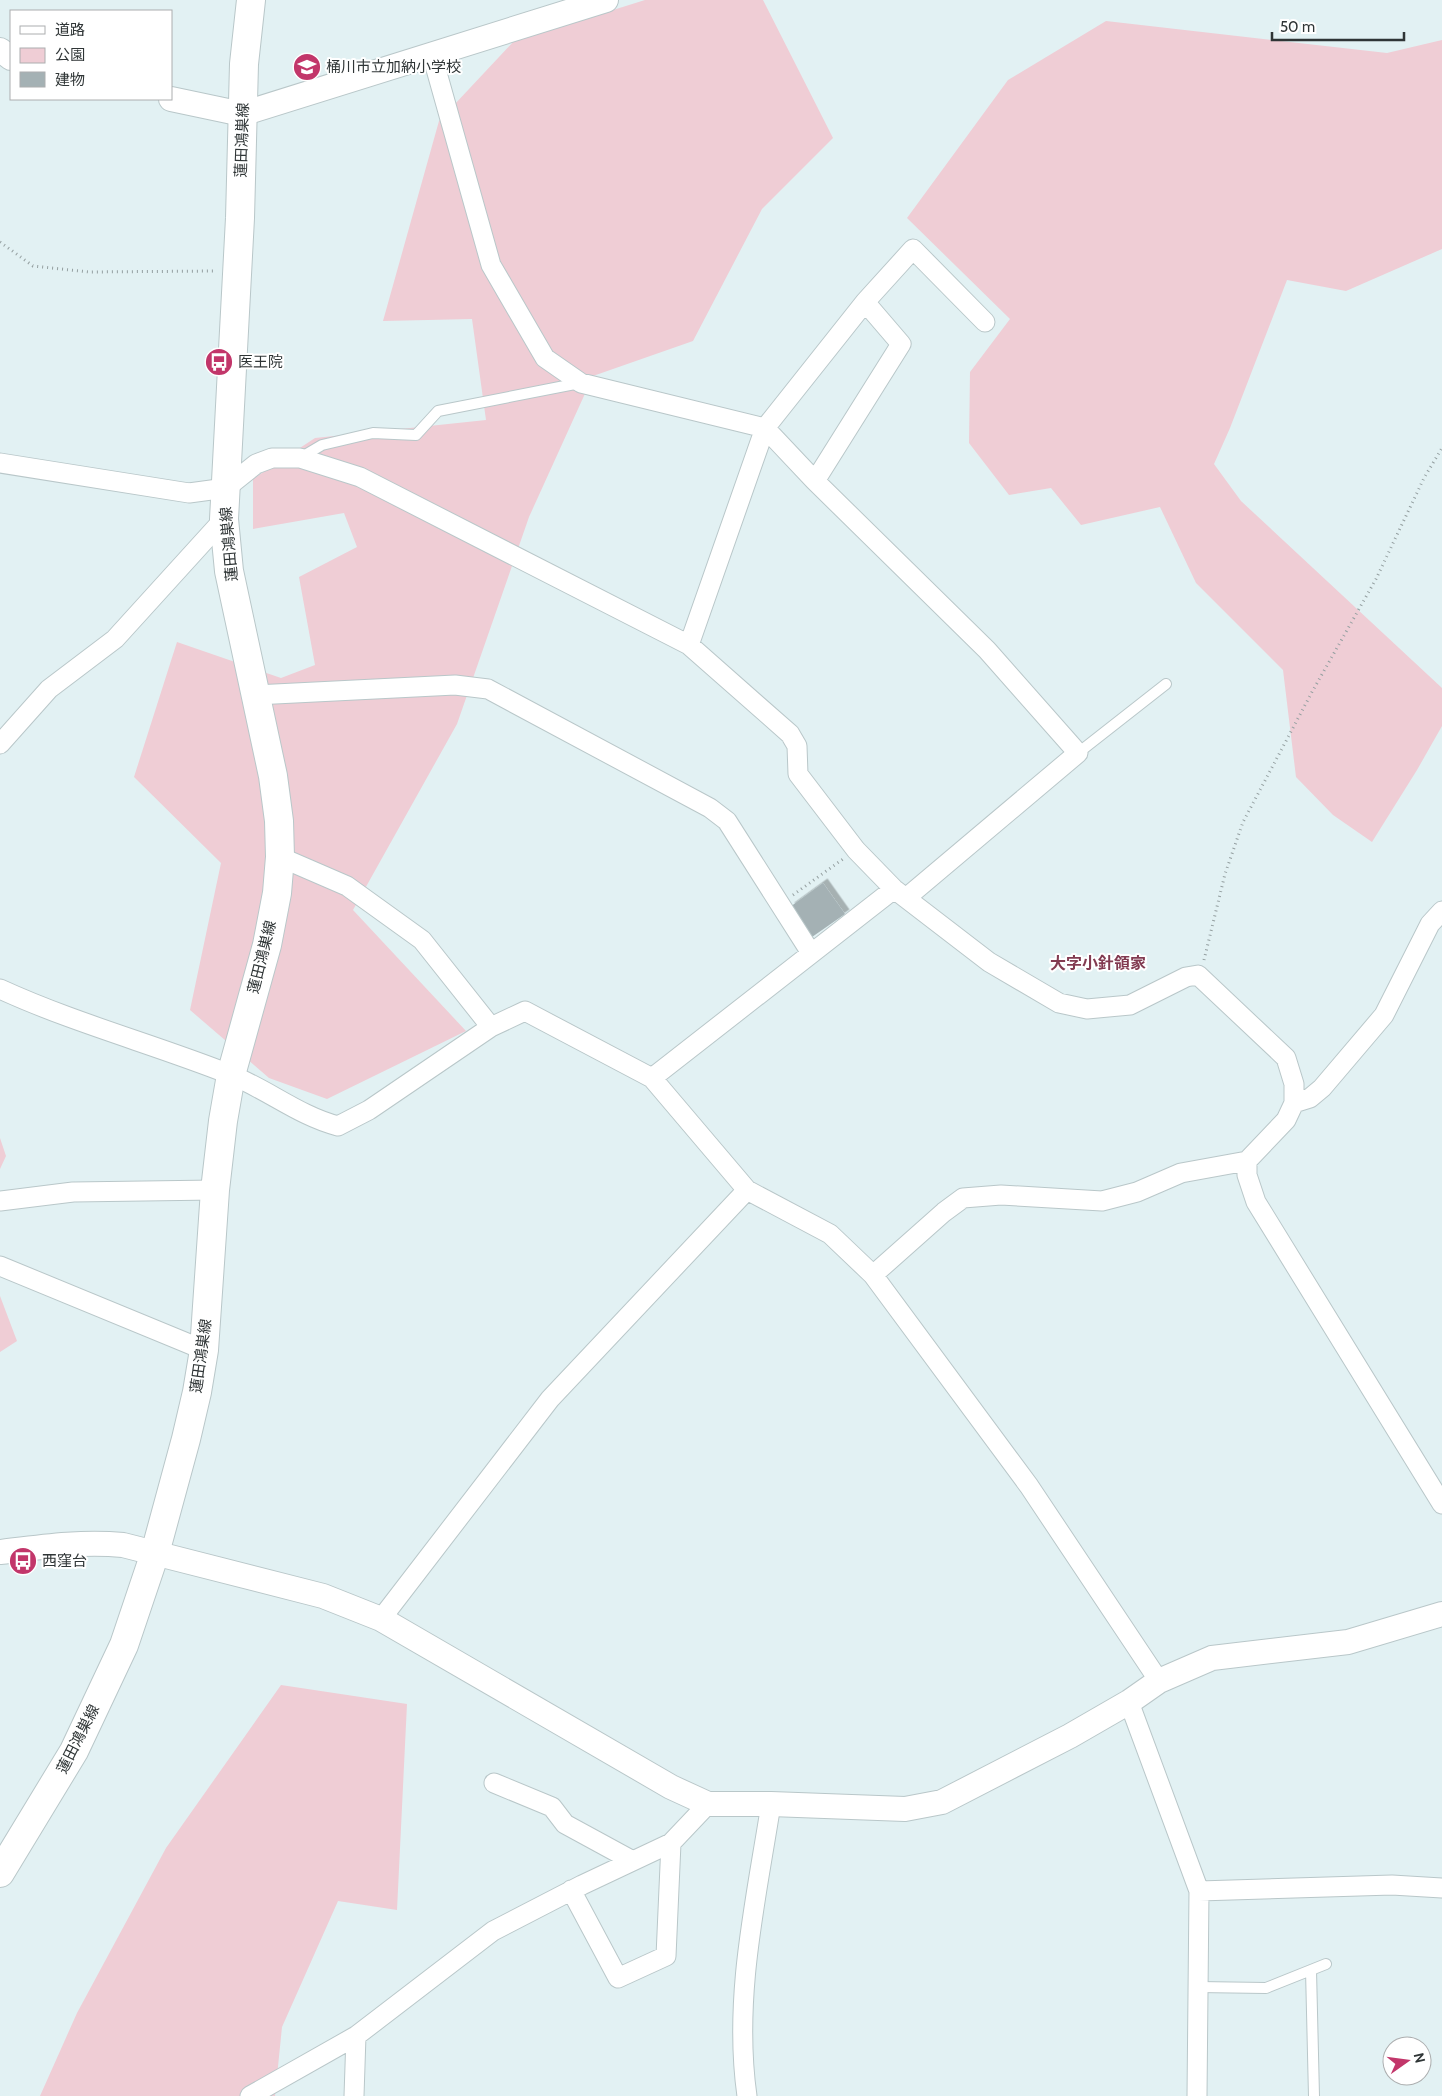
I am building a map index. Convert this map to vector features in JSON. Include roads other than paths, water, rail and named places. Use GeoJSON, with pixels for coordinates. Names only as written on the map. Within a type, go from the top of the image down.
{"type":"FeatureCollection","features":[{"type":"Feature","properties":{"kind":"main road","name":"蓮田鴻巣線"},"geometry":{"type":"LineString","coordinates":[[0,1873],[74,1751],[124,1645],[155,1553],[188,1430],[204,1350],[215,1190],[223,1121],[231,1075],[267,945],[277,893],[280,857],[279,821],[273,776],[229,572],[224,518],[237,271],[244,64],[251,0]]}},
{"type":"Feature","properties":{"kind":"street"},"geometry":{"type":"LineString","coordinates":[[172,99],[242,114],[606,0]]}},
{"type":"Feature","properties":{"kind":"street"},"geometry":{"type":"LineString","coordinates":[[432,55],[491,265],[545,358],[581,383],[765,428],[815,481],[987,650],[1078,753],[900,893],[811,953],[652,1078]]}},
{"type":"Feature","properties":{"kind":"street"},"geometry":{"type":"LineString","coordinates":[[689,645],[765,428],[865,302],[913,249],[985,322]]}},
{"type":"Feature","properties":{"kind":"street"},"geometry":{"type":"LineString","coordinates":[[815,481],[901,344],[865,302]]}},
{"type":"Feature","properties":{"kind":"street"},"geometry":{"type":"LineString","coordinates":[[0,463],[189,493],[226,488],[256,464],[272,458],[300,458],[360,477],[689,645],[790,734],[797,746],[798,774],[856,850],[900,893],[989,962],[1059,1003],[1087,1009],[1130,1005],[1186,977],[1198,976],[1286,1058],[1294,1084],[1294,1103],[1286,1120],[1247,1161],[1181,1173],[1136,1192],[1102,1201],[1001,1195],[963,1198],[944,1212],[873,1276]]}},
{"type":"Feature","properties":{"kind":"street"},"geometry":{"type":"LineString","coordinates":[[0,744],[49,689],[116,639],[224,518]]}},
{"type":"Feature","properties":{"kind":"street"},"geometry":{"type":"LineString","coordinates":[[255,695],[454,685],[488,689],[710,808],[727,821],[811,953]]}},
{"type":"Feature","properties":{"kind":"street"},"geometry":{"type":"LineString","coordinates":[[280,857],[347,886],[422,940],[491,1027]]}},
{"type":"Feature","properties":{"kind":"street"},"geometry":{"type":"LineString","coordinates":[[1294,1103],[1310,1098],[1322,1088],[1384,1015],[1430,924],[1442,911]]}},
{"type":"Feature","properties":{"kind":"street"},"geometry":{"type":"LineString","coordinates":[[0,989],[35,1005],[231,1075],[319,1121],[338,1126],[369,1110],[491,1027],[525,1011],[652,1078],[747,1190],[830,1234],[873,1276],[1029,1486],[1159,1681]]}},
{"type":"Feature","properties":{"kind":"street"},"geometry":{"type":"LineString","coordinates":[[1247,1161],[1247,1175],[1256,1202],[1442,1504]]}},
{"type":"Feature","properties":{"kind":"street"},"geometry":{"type":"LineString","coordinates":[[0,1201],[73,1192],[215,1190]]}},
{"type":"Feature","properties":{"kind":"street"},"geometry":{"type":"LineString","coordinates":[[381,1619],[550,1399],[747,1190]]}},
{"type":"Feature","properties":{"kind":"street"},"geometry":{"type":"LineString","coordinates":[[0,1266],[204,1350]]}},
{"type":"Feature","properties":{"kind":"street"},"geometry":{"type":"LineString","coordinates":[[0,1552],[70,1543],[98,1543],[123,1546],[323,1596],[381,1619],[671,1786],[708,1804],[771,1804],[905,1809],[942,1802],[1070,1736],[1129,1702],[1159,1681],[1212,1658],[1348,1642],[1442,1614]]}},
{"type":"Feature","properties":{"kind":"street"},"geometry":{"type":"LineString","coordinates":[[1129,1702],[1199,1891],[1197,2096]]}},
{"type":"Feature","properties":{"kind":"street"},"geometry":{"type":"LineString","coordinates":[[494,1783],[552,1807],[564,1824],[633,1861]]}},
{"type":"Feature","properties":{"kind":"street"},"geometry":{"type":"LineString","coordinates":[[250,2096],[356,2036],[493,1931],[571,1890],[671,1843],[708,1804]]}},
{"type":"Feature","properties":{"kind":"street"},"geometry":{"type":"LineString","coordinates":[[747,2096],[743,2063],[745,1974],[771,1804]]}},
{"type":"Feature","properties":{"kind":"street"},"geometry":{"type":"LineString","coordinates":[[571,1890],[618,1978],[666,1956],[671,1843]]}},
{"type":"Feature","properties":{"kind":"street"},"geometry":{"type":"LineString","coordinates":[[1199,1891],[1392,1885],[1442,1888]]}},
{"type":"Feature","properties":{"kind":"street"},"geometry":{"type":"LineString","coordinates":[[354,2096],[356,2036]]}},
{"type":"Feature","properties":{"kind":"lane"},"geometry":{"type":"LineString","coordinates":[[300,458],[322,445],[373,433],[416,435],[438,411],[581,383]]}},
{"type":"Feature","properties":{"kind":"lane"},"geometry":{"type":"LineString","coordinates":[[1078,753],[1166,684]]}},
{"type":"Feature","properties":{"kind":"lane"},"geometry":{"type":"LineString","coordinates":[[1198,1987],[1266,1988],[1326,1964]]}},
{"type":"Feature","properties":{"kind":"lane"},"geometry":{"type":"LineString","coordinates":[[1311,1970],[1314,2096]]}},
{"type":"Feature","properties":{"kind":"place","name":"桶川市立加納小学校"},"geometry":{"type":"Point","coordinates":[307,67]}},
{"type":"Feature","properties":{"kind":"place","name":"医王院"},"geometry":{"type":"Point","coordinates":[219,362]}},
{"type":"Feature","properties":{"kind":"place","name":"西窪台"},"geometry":{"type":"Point","coordinates":[23,1561]}},
{"type":"Feature","properties":{"kind":"district","name":"大字小針領家"},"geometry":{"type":"Point","coordinates":[1098,963]}}]}
